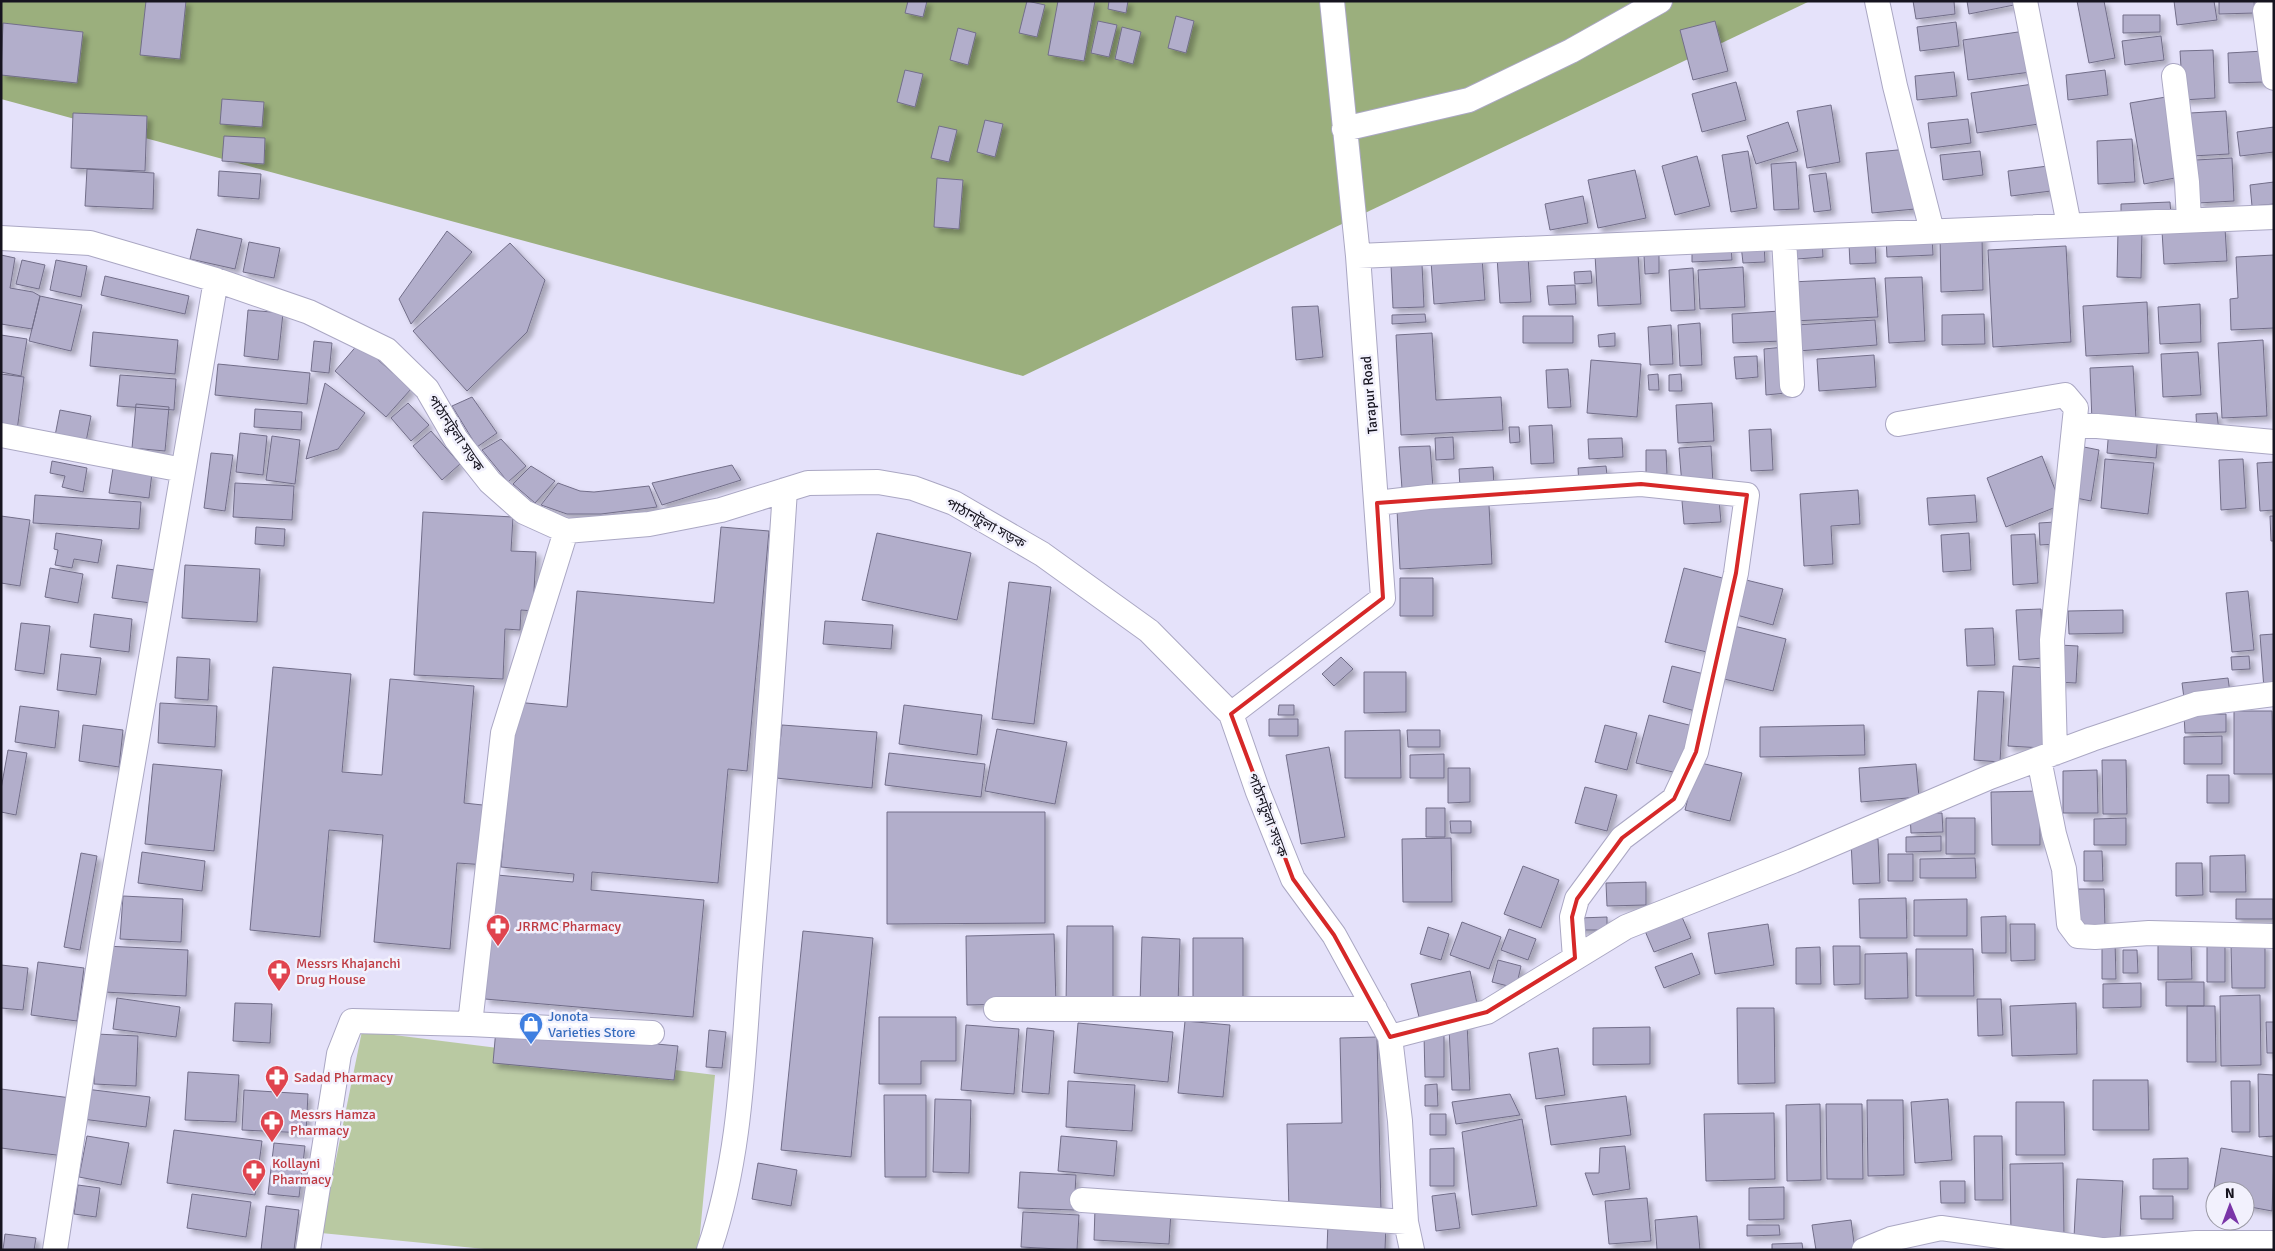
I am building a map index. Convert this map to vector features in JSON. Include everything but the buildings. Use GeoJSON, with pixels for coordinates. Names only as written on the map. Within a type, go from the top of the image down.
{"type":"FeatureCollection","features":[{"type":"Feature","properties":{"kind":"street","name":"Tarapur Road"},"geometry":{"type":"LineString","coordinates":[[1231,714],[1383,598],[1358,256],[1332,1]]}},
{"type":"Feature","properties":{"kind":"street"},"geometry":{"type":"LineString","coordinates":[[1344,129],[1469,100],[1572,52],[1660,1]]}},
{"type":"Feature","properties":{"kind":"street"},"geometry":{"type":"LineString","coordinates":[[1877,1],[1895,86],[1932,231]]}},
{"type":"Feature","properties":{"kind":"street"},"geometry":{"type":"LineString","coordinates":[[2026,1],[2070,226]]}},
{"type":"Feature","properties":{"kind":"street"},"geometry":{"type":"LineString","coordinates":[[2264,11],[2274,78]]}},
{"type":"Feature","properties":{"kind":"street"},"geometry":{"type":"LineString","coordinates":[[2174,76],[2187,182],[2189,220]]}},
{"type":"Feature","properties":{"kind":"street"},"geometry":{"type":"LineString","coordinates":[[1358,256],[2274,216]]}},
{"type":"Feature","properties":{"kind":"street","name":"পাঠানটুলা সড়ক"},"geometry":{"type":"LineString","coordinates":[[1,238],[90,243],[216,280],[309,312],[387,350],[427,389],[456,438],[490,482],[524,512],[566,531],[649,524],[721,510],[808,483],[878,482],[913,488],[954,503],[1042,554],[1149,631],[1231,714],[1258,792],[1294,879],[1334,935],[1390,1037],[1400,1121],[1406,1222],[1412,1250]]}},
{"type":"Feature","properties":{"kind":"street"},"geometry":{"type":"LineString","coordinates":[[1784,238],[1792,385]]}},
{"type":"Feature","properties":{"kind":"street"},"geometry":{"type":"LineString","coordinates":[[55,1250],[102,943],[216,280]]}},
{"type":"Feature","properties":{"kind":"street"},"geometry":{"type":"LineString","coordinates":[[1898,424],[2065,395],[2076,408],[2052,640],[2047,756],[2054,834],[2064,869],[2069,924],[2078,936],[2094,938],[2149,933],[2274,936]]}},
{"type":"Feature","properties":{"kind":"street"},"geometry":{"type":"LineString","coordinates":[[2075,424],[2274,442]]}},
{"type":"Feature","properties":{"kind":"street"},"geometry":{"type":"LineString","coordinates":[[1,435],[183,470]]}},
{"type":"Feature","properties":{"kind":"street"},"geometry":{"type":"LineString","coordinates":[[1377,503],[1428,497],[1641,484],[1747,495],[1736,573],[1696,752],[1674,799],[1622,838],[1577,899],[1572,917],[1576,958]]}},
{"type":"Feature","properties":{"kind":"street"},"geometry":{"type":"LineString","coordinates":[[709,1250],[716,1228],[736,1138],[772,706],[785,490]]}},
{"type":"Feature","properties":{"kind":"street"},"geometry":{"type":"LineString","coordinates":[[470,1024],[503,734],[566,531]]}},
{"type":"Feature","properties":{"kind":"street"},"geometry":{"type":"LineString","coordinates":[[1390,1037],[1487,1012],[1626,927],[1793,862],[1990,777],[2196,704],[2274,694]]}},
{"type":"Feature","properties":{"kind":"street"},"geometry":{"type":"LineString","coordinates":[[996,1009],[1375,1009]]}},
{"type":"Feature","properties":{"kind":"street"},"geometry":{"type":"LineString","coordinates":[[308,1250],[339,1054],[352,1021],[470,1024],[652,1033]]}},
{"type":"Feature","properties":{"kind":"street"},"geometry":{"type":"LineString","coordinates":[[1082,1200],[1406,1222]]}},
{"type":"Feature","properties":{"kind":"street"},"geometry":{"type":"LineString","coordinates":[[1864,1250],[1891,1239],[1941,1228],[2100,1250]]}},
{"type":"Feature","properties":{"kind":"street"},"geometry":{"type":"LineString","coordinates":[[2106,1250],[2196,1243],[2274,1243]]}},
{"type":"Feature","properties":{"kind":"highlighted area"},"geometry":{"type":"Polygon","coordinates":[[[1641,484],[1747,495],[1736,573],[1696,752],[1674,799],[1622,838],[1577,899],[1572,917],[1575,958],[1487,1012],[1390,1037],[1334,935],[1293,879],[1231,714],[1383,598],[1377,503],[1641,484]]]}},
{"type":"Feature","properties":{"kind":"green space"},"geometry":{"type":"Polygon","coordinates":[[[1,1],[1810,1],[1023,376],[1,99],[1,1]]]}},
{"type":"Feature","properties":{"kind":"green space"},"geometry":{"type":"Polygon","coordinates":[[[362,1031],[715,1075],[699,1244],[696,1250],[495,1250],[321,1233],[362,1031]]]}},
{"type":"Feature","properties":{"kind":"place","name":"JRRMC Pharmacy"},"geometry":{"type":"Point","coordinates":[498,947]}},
{"type":"Feature","properties":{"kind":"place","name":"Messrs Khajanchi Drug House"},"geometry":{"type":"Point","coordinates":[279,992]}},
{"type":"Feature","properties":{"kind":"place","name":"Jonota Varieties Store"},"geometry":{"type":"Point","coordinates":[531,1045]}},
{"type":"Feature","properties":{"kind":"place","name":"Sadad Pharmacy"},"geometry":{"type":"Point","coordinates":[277,1098]}},
{"type":"Feature","properties":{"kind":"place","name":"Messrs Hamza Pharmacy"},"geometry":{"type":"Point","coordinates":[272,1143]}},
{"type":"Feature","properties":{"kind":"place","name":"Kollayni Pharmacy"},"geometry":{"type":"Point","coordinates":[254,1192]}}]}
